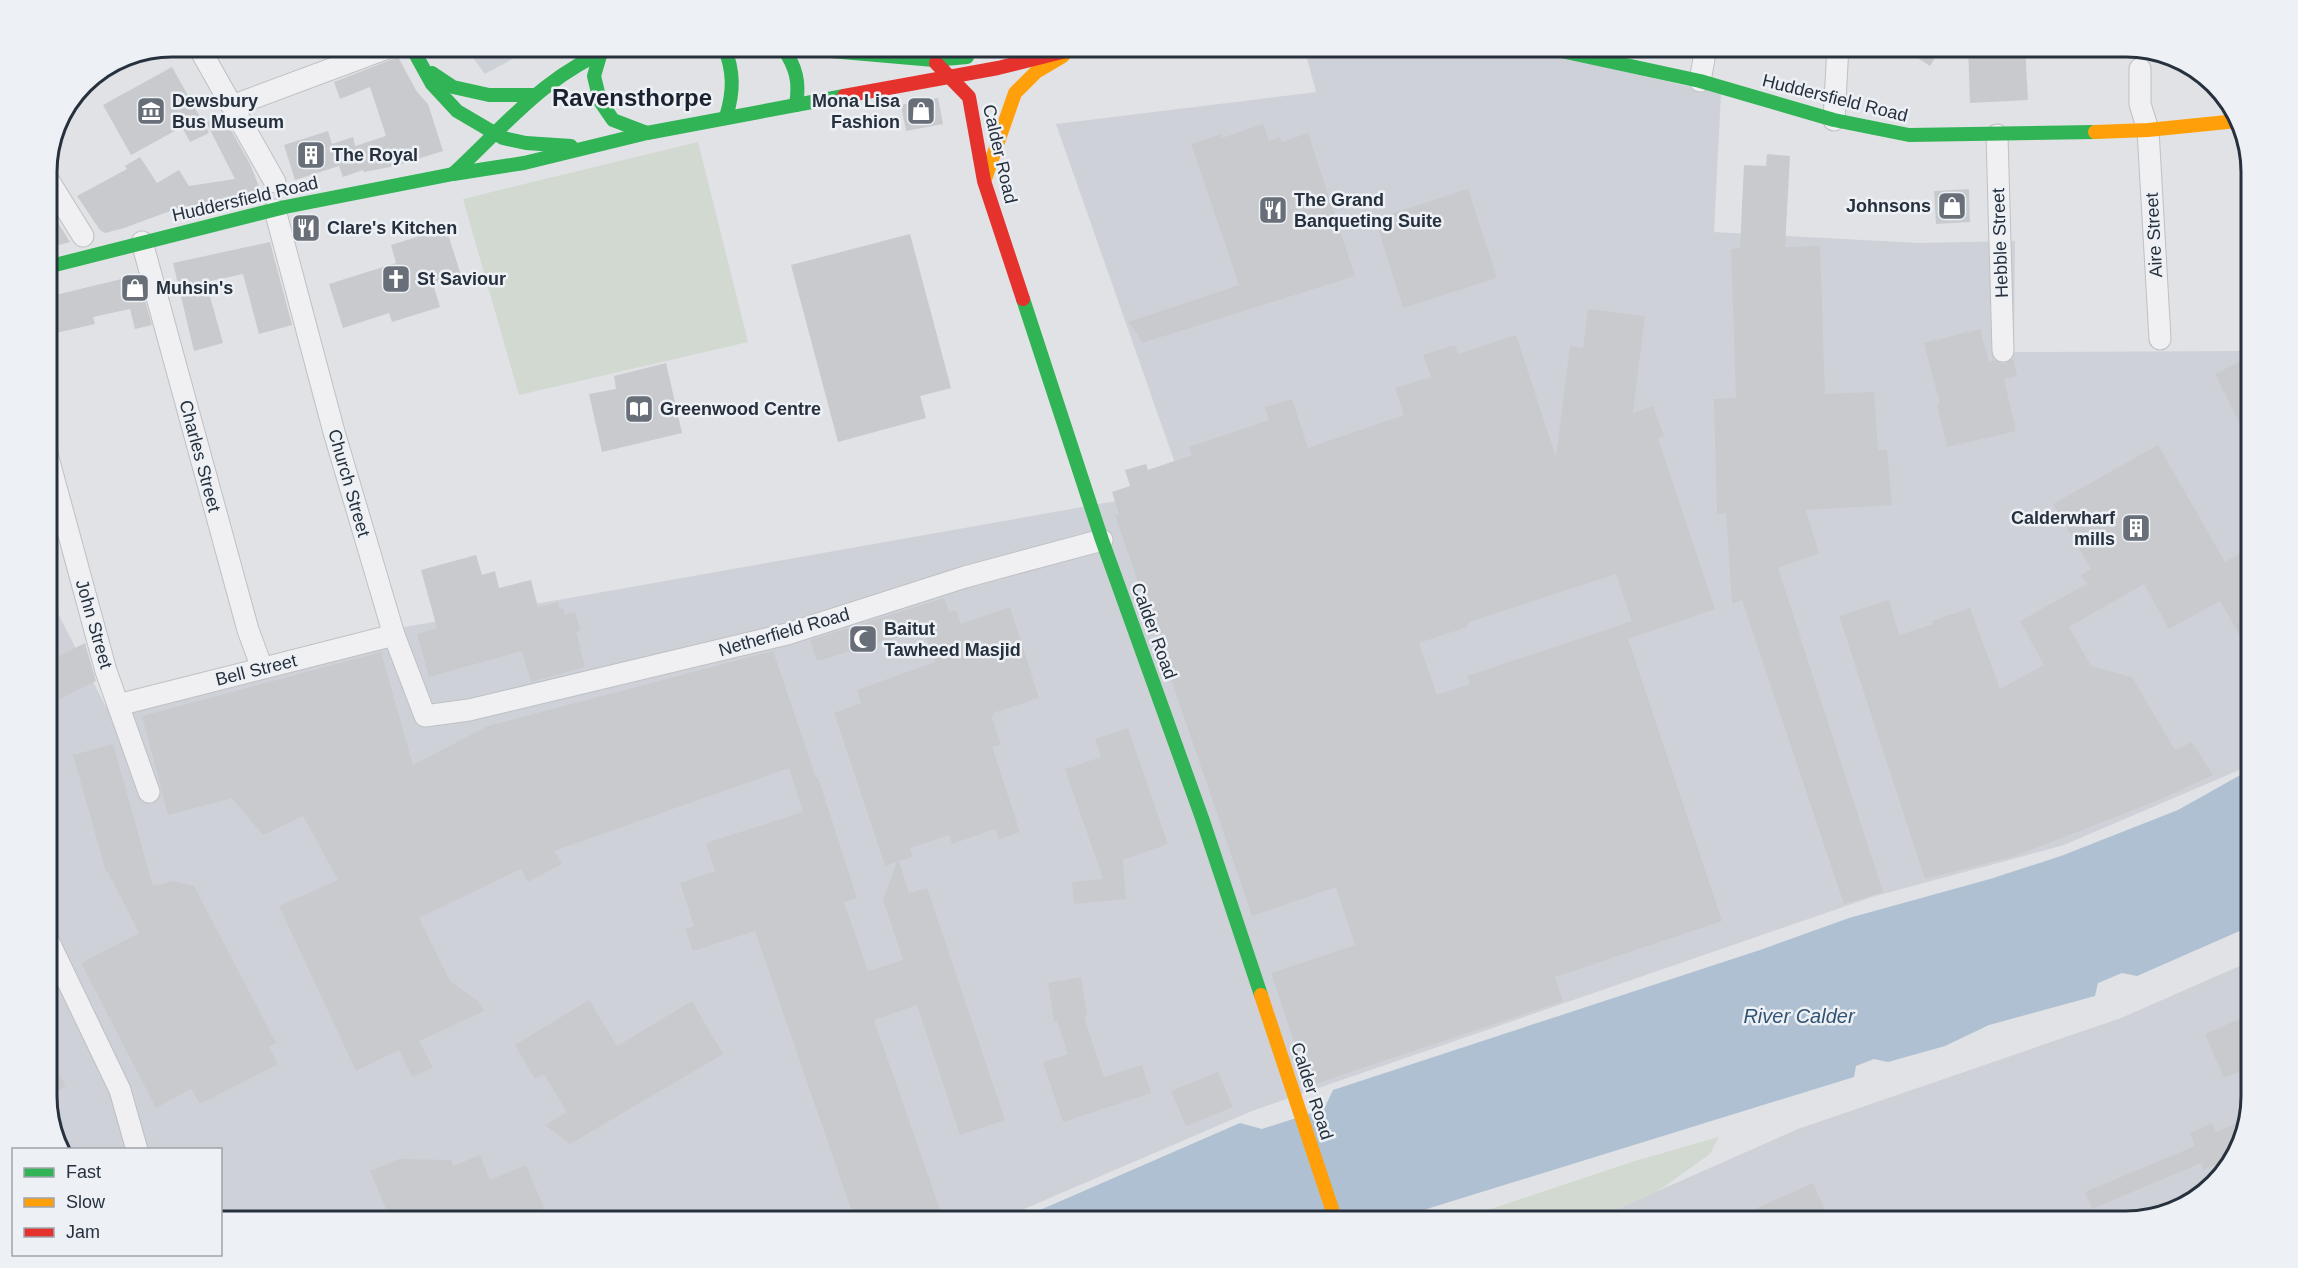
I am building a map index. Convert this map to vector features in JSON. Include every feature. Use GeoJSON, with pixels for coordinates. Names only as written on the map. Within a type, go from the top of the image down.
{"type":"FeatureCollection","features":[{"type":"Feature","properties":{"kind":"main road"},"geometry":{"type":"LineString","coordinates":[[417,57],[432,84],[457,111],[496,134],[526,143],[585,147]]}},
{"type":"Feature","properties":{"kind":"main road"},"geometry":{"type":"LineString","coordinates":[[453,174],[534,95],[592,57]]}},
{"type":"Feature","properties":{"kind":"main road"},"geometry":{"type":"LineString","coordinates":[[600,57],[594,76],[600,101],[613,120],[647,133]]}},
{"type":"Feature","properties":{"kind":"main road"},"geometry":{"type":"LineString","coordinates":[[726,117],[734,89],[733,66],[729,57]]}},
{"type":"Feature","properties":{"kind":"main road"},"geometry":{"type":"LineString","coordinates":[[787,57],[797,69],[800,87],[796,105]]}},
{"type":"Feature","properties":{"kind":"main road","name":"Calder Road"},"geometry":{"type":"LineString","coordinates":[[936,57],[950,78],[969,98],[984,181],[1102,540],[1202,818],[1332,1211]]}},
{"type":"Feature","properties":{"kind":"main road","name":"Huddersfield Road"},"geometry":{"type":"LineString","coordinates":[[57,264],[275,210],[453,174],[524,163],[585,147],[726,117],[950,78],[1042,57]]}},
{"type":"Feature","properties":{"kind":"main road"},"geometry":{"type":"LineString","coordinates":[[984,181],[1015,93],[1035,72],[1060,57]]}},
{"type":"Feature","properties":{"kind":"main road","name":"Huddersfield Road"},"geometry":{"type":"LineString","coordinates":[[1593,57],[1700,81],[1834,120],[1909,135],[1997,135],[2148,130],[2229,122]]}},
{"type":"Feature","properties":{"kind":"main road"},"geometry":{"type":"LineString","coordinates":[[422,67],[453,87],[489,95],[534,95]]}},
{"type":"Feature","properties":{"kind":"street"},"geometry":{"type":"LineString","coordinates":[[204,57],[276,182]]}},
{"type":"Feature","properties":{"kind":"street"},"geometry":{"type":"LineString","coordinates":[[232,106],[363,57]]}},
{"type":"Feature","properties":{"kind":"street"},"geometry":{"type":"LineString","coordinates":[[1700,81],[1703,57]]}},
{"type":"Feature","properties":{"kind":"street"},"geometry":{"type":"LineString","coordinates":[[1834,120],[1837,57]]}},
{"type":"Feature","properties":{"kind":"street","name":"Aire Street"},"geometry":{"type":"LineString","coordinates":[[2140,69],[2140,104],[2148,130],[2160,339]]}},
{"type":"Feature","properties":{"kind":"street","name":"Hebble Street"},"geometry":{"type":"LineString","coordinates":[[1997,135],[2003,351]]}},
{"type":"Feature","properties":{"kind":"street"},"geometry":{"type":"LineString","coordinates":[[57,194],[83,236]]}},
{"type":"Feature","properties":{"kind":"street","name":"Church Street"},"geometry":{"type":"LineString","coordinates":[[275,210],[334,432],[394,635],[425,716],[463,712]]}},
{"type":"Feature","properties":{"kind":"street","name":"Charles Street"},"geometry":{"type":"LineString","coordinates":[[142,242],[248,630],[262,668]]}},
{"type":"Feature","properties":{"kind":"street","name":"John Street"},"geometry":{"type":"LineString","coordinates":[[57,491],[106,671],[149,792]]}},
{"type":"Feature","properties":{"kind":"street","name":"Netherfield Road"},"geometry":{"type":"LineString","coordinates":[[463,712],[787,634],[965,577],[1102,540]]}},
{"type":"Feature","properties":{"kind":"street","name":"Bell Street"},"geometry":{"type":"LineString","coordinates":[[118,705],[394,635]]}},
{"type":"Feature","properties":{"kind":"street"},"geometry":{"type":"LineString","coordinates":[[57,959],[120,1090],[137,1148]]}},
{"type":"Feature","properties":{"kind":"shaded area"},"geometry":{"type":"Polygon","coordinates":[[[472,57],[516,57],[485,74],[472,57]]]}},
{"type":"Feature","properties":{"kind":"shaded area"},"geometry":{"type":"Polygon","coordinates":[[[1307,57],[1562,57],[1721,94],[1714,232],[1919,243],[2015,241],[2014,352],[2241,351],[2241,769],[2064,845],[1872,897],[1252,1111],[1019,1211],[222,1211],[222,1148],[70,1148],[63,1133],[57,1103],[57,611],[106,707],[337,639],[1184,489],[1056,124],[1316,92],[1307,57]]]}},
{"type":"Feature","properties":{"kind":"shaded area"},"geometry":{"type":"Polygon","coordinates":[[[698,142],[748,342],[519,395],[463,199],[698,142]]]}},
{"type":"Feature","properties":{"kind":"shaded area"},"geometry":{"type":"Polygon","coordinates":[[[2241,965],[2241,1096],[2235,1133],[2222,1160],[2212,1172],[2196,1187],[2170,1202],[2141,1210],[2126,1211],[1613,1211],[1798,1129],[2121,1018],[2241,965]]]}},
{"type":"Feature","properties":{"kind":"shaded area"},"geometry":{"type":"Polygon","coordinates":[[[1719,1137],[1710,1154],[1658,1191],[1613,1211],[1485,1211],[1635,1161],[1719,1137]]]}},
{"type":"Feature","properties":{"kind":"water","name":"River Calder"},"geometry":{"type":"Polygon","coordinates":[[[2241,775],[2241,930],[2137,976],[2122,973],[2098,983],[2095,996],[1989,1025],[1945,1046],[1888,1062],[1874,1059],[1856,1066],[1854,1077],[1420,1211],[1038,1211],[1240,1123],[1262,1129],[1324,1109],[1333,1090],[1763,949],[1849,918],[1990,879],[2061,856],[2178,810],[2241,775]]]}},
{"type":"Feature","properties":{"kind":"building"},"geometry":{"type":"Polygon","coordinates":[[[398,57],[417,92],[428,104],[443,151],[395,166],[364,172],[363,170],[343,177],[339,166],[295,180],[284,145],[328,131],[332,144],[353,137],[355,146],[386,136],[370,87],[340,99],[334,82],[398,57]]]}},
{"type":"Feature","properties":{"kind":"building"},"geometry":{"type":"Polygon","coordinates":[[[1916,57],[1935,57],[1930,66],[1916,57]]]}},
{"type":"Feature","properties":{"kind":"building"},"geometry":{"type":"Polygon","coordinates":[[[1968,57],[2026,57],[2028,100],[1970,103],[1968,57]]]}},
{"type":"Feature","properties":{"kind":"building","name":"Dewsbury Bus Museum"},"geometry":{"type":"Polygon","coordinates":[[[172,67],[209,133],[190,142],[182,127],[131,155],[103,105],[172,67]]]}},
{"type":"Feature","properties":{"kind":"building","name":"Mona Lisa Fashion"},"geometry":{"type":"Polygon","coordinates":[[[938,98],[943,124],[906,131],[901,105],[938,98]]]}},
{"type":"Feature","properties":{"kind":"building"},"geometry":{"type":"Polygon","coordinates":[[[222,114],[250,164],[262,194],[183,211],[181,207],[124,228],[105,233],[100,230],[77,196],[127,169],[125,166],[140,157],[157,183],[179,170],[189,186],[235,179],[206,122],[222,114]]]}},
{"type":"Feature","properties":{"kind":"building","name":"The Grand Banqueting Suite"},"geometry":{"type":"Polygon","coordinates":[[[1263,124],[1269,141],[1280,137],[1282,142],[1308,133],[1355,276],[1142,343],[1128,322],[1239,285],[1191,144],[1221,134],[1222,138],[1263,124]]]}},
{"type":"Feature","properties":{"kind":"building"},"geometry":{"type":"Polygon","coordinates":[[[1767,154],[1790,156],[1785,247],[1820,246],[1825,394],[1874,392],[1878,450],[1887,450],[1892,505],[1806,510],[1819,553],[1778,568],[1883,892],[1844,904],[1742,600],[1732,604],[1726,513],[1717,514],[1714,399],[1736,398],[1731,249],[1740,248],[1744,165],[1766,166],[1767,154]]]}},
{"type":"Feature","properties":{"kind":"building"},"geometry":{"type":"Polygon","coordinates":[[[1468,189],[1497,278],[1403,308],[1375,219],[1468,189]]]}},
{"type":"Feature","properties":{"kind":"building","name":"Johnsons"},"geometry":{"type":"Polygon","coordinates":[[[1969,189],[1970,222],[1936,224],[1934,191],[1969,189]]]}},
{"type":"Feature","properties":{"kind":"building"},"geometry":{"type":"Polygon","coordinates":[[[57,221],[70,242],[57,245],[57,221]]]}},
{"type":"Feature","properties":{"kind":"building","name":"St Saviour"},"geometry":{"type":"Polygon","coordinates":[[[446,228],[461,275],[433,284],[440,307],[392,322],[389,313],[343,328],[329,284],[396,263],[391,245],[446,228]]]}},
{"type":"Feature","properties":{"kind":"building"},"geometry":{"type":"Polygon","coordinates":[[[910,234],[951,388],[920,396],[926,418],[838,442],[791,265],[910,234]]]}},
{"type":"Feature","properties":{"kind":"building"},"geometry":{"type":"Polygon","coordinates":[[[270,242],[292,325],[259,334],[243,274],[206,282],[223,343],[194,351],[173,263],[270,242]]]}},
{"type":"Feature","properties":{"kind":"building"},"geometry":{"type":"Polygon","coordinates":[[[138,275],[152,325],[135,329],[130,309],[93,317],[95,324],[57,333],[57,295],[138,275]]]}},
{"type":"Feature","properties":{"kind":"building"},"geometry":{"type":"Polygon","coordinates":[[[1588,309],[1645,316],[1633,413],[1653,406],[1664,436],[1658,438],[1715,609],[1628,639],[1722,921],[1555,977],[1563,1001],[1309,1086],[1271,973],[1355,945],[1336,887],[1252,916],[1115,515],[1119,514],[1112,492],[1130,486],[1125,470],[1146,464],[1148,470],[1192,455],[1189,447],[1269,420],[1265,407],[1292,399],[1308,448],[1404,415],[1395,388],[1431,377],[1423,355],[1455,345],[1458,354],[1516,335],[1556,457],[1570,346],[1583,348],[1588,309]],[[1616,574],[1469,622],[1467,627],[1419,643],[1437,695],[1470,684],[1467,676],[1632,621],[1616,574]]]}},
{"type":"Feature","properties":{"kind":"building"},"geometry":{"type":"Polygon","coordinates":[[[1980,329],[1989,362],[1995,360],[2004,364],[2013,359],[2017,376],[2004,379],[2016,431],[1947,447],[1937,404],[1940,403],[1924,343],[1980,329]]]}},
{"type":"Feature","properties":{"kind":"building"},"geometry":{"type":"Polygon","coordinates":[[[2241,361],[2241,426],[2215,374],[2241,361]]]}},
{"type":"Feature","properties":{"kind":"building"},"geometry":{"type":"Polygon","coordinates":[[[666,363],[682,433],[602,452],[589,394],[616,389],[614,376],[666,363]]]}},
{"type":"Feature","properties":{"kind":"building"},"geometry":{"type":"Polygon","coordinates":[[[2158,445],[2225,562],[2241,553],[2241,638],[2220,601],[2169,629],[2144,584],[2069,627],[2091,666],[2132,677],[2175,750],[2192,742],[2213,775],[2164,798],[2015,856],[1925,879],[1839,616],[1889,600],[1899,635],[1933,624],[1932,621],[1970,608],[2000,689],[2044,665],[2020,621],[2087,584],[2081,575],[2091,569],[2053,504],[2158,445]]]}},
{"type":"Feature","properties":{"kind":"building"},"geometry":{"type":"Polygon","coordinates":[[[476,555],[482,575],[495,571],[499,588],[531,580],[538,607],[558,602],[565,615],[575,612],[580,630],[576,632],[585,667],[531,682],[522,651],[429,677],[417,634],[437,628],[421,570],[476,555]]]}},
{"type":"Feature","properties":{"kind":"building"},"geometry":{"type":"Polygon","coordinates":[[[944,598],[949,612],[956,610],[961,624],[1010,607],[1039,698],[993,713],[994,715],[991,716],[1001,744],[992,747],[1020,832],[999,839],[995,829],[952,844],[949,835],[910,848],[913,857],[899,861],[909,893],[927,888],[1005,1120],[960,1135],[917,1005],[874,1020],[941,1211],[852,1211],[755,931],[693,951],[685,929],[694,926],[680,883],[715,871],[706,843],[803,812],[789,768],[554,851],[562,864],[528,882],[521,869],[419,918],[450,981],[478,1001],[484,1011],[419,1041],[433,1068],[412,1077],[399,1050],[356,1071],[279,906],[338,880],[303,816],[263,835],[232,798],[168,815],[142,716],[381,652],[413,765],[488,726],[773,651],[816,778],[818,777],[857,898],[844,902],[868,971],[903,960],[883,900],[897,862],[885,866],[834,713],[861,703],[857,690],[935,662],[923,630],[817,661],[810,640],[944,598]]]}},
{"type":"Feature","properties":{"kind":"building"},"geometry":{"type":"Polygon","coordinates":[[[85,643],[96,681],[57,700],[57,657],[85,643]]]}},
{"type":"Feature","properties":{"kind":"building"},"geometry":{"type":"Polygon","coordinates":[[[1128,728],[1168,844],[1123,860],[1126,899],[1074,904],[1072,882],[1103,879],[1065,769],[1101,757],[1095,739],[1128,728]]]}},
{"type":"Feature","properties":{"kind":"building"},"geometry":{"type":"Polygon","coordinates":[[[113,744],[153,886],[173,881],[194,886],[276,1043],[269,1047],[278,1064],[200,1104],[191,1089],[156,1108],[81,963],[139,933],[106,872],[73,755],[113,744]]]}},
{"type":"Feature","properties":{"kind":"building"},"geometry":{"type":"Polygon","coordinates":[[[1081,977],[1087,1016],[1084,1017],[1104,1077],[1142,1065],[1151,1093],[1063,1122],[1043,1062],[1068,1054],[1057,1021],[1054,1022],[1048,983],[1081,977]]]}},
{"type":"Feature","properties":{"kind":"building"},"geometry":{"type":"Polygon","coordinates":[[[589,1000],[617,1046],[692,1001],[723,1054],[570,1144],[545,1125],[567,1112],[544,1074],[535,1079],[515,1045],[589,1000]]]}},
{"type":"Feature","properties":{"kind":"building"},"geometry":{"type":"Polygon","coordinates":[[[2241,1018],[2241,1071],[2224,1078],[2205,1034],[2241,1018]]]}},
{"type":"Feature","properties":{"kind":"building"},"geometry":{"type":"Polygon","coordinates":[[[57,1071],[66,1086],[57,1091],[57,1071]]]}},
{"type":"Feature","properties":{"kind":"building"},"geometry":{"type":"Polygon","coordinates":[[[1218,1072],[1233,1107],[1186,1126],[1171,1091],[1218,1072]]]}},
{"type":"Feature","properties":{"kind":"building"},"geometry":{"type":"Polygon","coordinates":[[[2212,1123],[2216,1132],[2238,1123],[2229,1147],[2219,1163],[2203,1170],[2201,1163],[2092,1209],[2085,1192],[2195,1146],[2190,1133],[2212,1123]]]}},
{"type":"Feature","properties":{"kind":"building"},"geometry":{"type":"Polygon","coordinates":[[[480,1155],[490,1180],[526,1165],[544,1208],[537,1211],[387,1211],[370,1171],[399,1159],[451,1160],[453,1166],[480,1155]]]}},
{"type":"Feature","properties":{"kind":"building"},"geometry":{"type":"Polygon","coordinates":[[[1813,1183],[1826,1211],[1758,1211],[1757,1208],[1813,1183]]]}},
{"type":"Feature","properties":{"kind":"traffic: fast"},"geometry":{"type":"LineString","coordinates":[[417,57],[432,84],[457,111],[503,138],[526,143],[571,146]]}},
{"type":"Feature","properties":{"kind":"traffic: fast"},"geometry":{"type":"LineString","coordinates":[[453,174],[547,86],[592,57]]}},
{"type":"Feature","properties":{"kind":"traffic: fast"},"geometry":{"type":"LineString","coordinates":[[600,57],[594,76],[600,101],[613,120],[647,133]]}},
{"type":"Feature","properties":{"kind":"traffic: fast"},"geometry":{"type":"LineString","coordinates":[[726,117],[732,82],[728,57]]}},
{"type":"Feature","properties":{"kind":"traffic: fast"},"geometry":{"type":"LineString","coordinates":[[788,57],[796,75],[796,105]]}},
{"type":"Feature","properties":{"kind":"traffic: fast"},"geometry":{"type":"LineString","coordinates":[[900,57],[934,60],[967,57]]}},
{"type":"Feature","properties":{"kind":"traffic: fast"},"geometry":{"type":"LineString","coordinates":[[1589,57],[1700,81],[1834,120],[1909,135],[2095,132]]}},
{"type":"Feature","properties":{"kind":"traffic: fast"},"geometry":{"type":"LineString","coordinates":[[432,73],[453,87],[489,95],[534,95]]}},
{"type":"Feature","properties":{"kind":"traffic: fast"},"geometry":{"type":"LineString","coordinates":[[57,264],[285,207],[453,174],[524,163],[647,133],[844,96]]}},
{"type":"Feature","properties":{"kind":"traffic: fast"},"geometry":{"type":"LineString","coordinates":[[1023,299],[1102,540],[1202,818],[1261,995]]}},
{"type":"Feature","properties":{"kind":"traffic: slow"},"geometry":{"type":"LineString","coordinates":[[985,179],[1015,93],[1036,72],[1061,57]]}},
{"type":"Feature","properties":{"kind":"traffic: slow"},"geometry":{"type":"LineString","coordinates":[[2095,132],[2148,130],[2229,122]]}},
{"type":"Feature","properties":{"kind":"traffic: slow"},"geometry":{"type":"LineString","coordinates":[[1261,995],[1333,1211]]}},
{"type":"Feature","properties":{"kind":"traffic: jam"},"geometry":{"type":"LineString","coordinates":[[844,96],[998,68],[1042,57]]}},
{"type":"Feature","properties":{"kind":"traffic: jam"},"geometry":{"type":"LineString","coordinates":[[936,63],[969,97],[984,181],[1023,299]]}},
{"type":"Feature","properties":{"kind":"place","name":"Dewsbury Bus Museum"},"geometry":{"type":"Point","coordinates":[151,111]}},
{"type":"Feature","properties":{"kind":"place","name":"Mona Lisa Fashion"},"geometry":{"type":"Point","coordinates":[921,111]}},
{"type":"Feature","properties":{"kind":"place","name":"The Royal"},"geometry":{"type":"Point","coordinates":[311,155]}},
{"type":"Feature","properties":{"kind":"place","name":"Johnsons"},"geometry":{"type":"Point","coordinates":[1952,206]}},
{"type":"Feature","properties":{"kind":"place","name":"The Grand Banqueting Suite"},"geometry":{"type":"Point","coordinates":[1273,210]}},
{"type":"Feature","properties":{"kind":"place","name":"Clare's Kitchen"},"geometry":{"type":"Point","coordinates":[306,228]}},
{"type":"Feature","properties":{"kind":"place","name":"St Saviour"},"geometry":{"type":"Point","coordinates":[396,279]}},
{"type":"Feature","properties":{"kind":"place","name":"Muhsin's"},"geometry":{"type":"Point","coordinates":[135,288]}},
{"type":"Feature","properties":{"kind":"place","name":"Greenwood Centre"},"geometry":{"type":"Point","coordinates":[639,409]}},
{"type":"Feature","properties":{"kind":"place","name":"Calderwharf mills"},"geometry":{"type":"Point","coordinates":[2136,528]}},
{"type":"Feature","properties":{"kind":"place","name":"Baitut Tawheed Masjid"},"geometry":{"type":"Point","coordinates":[863,639]}},
{"type":"Feature","properties":{"kind":"district","name":"Ravensthorpe"},"geometry":{"type":"Point","coordinates":[632,98]}}]}
